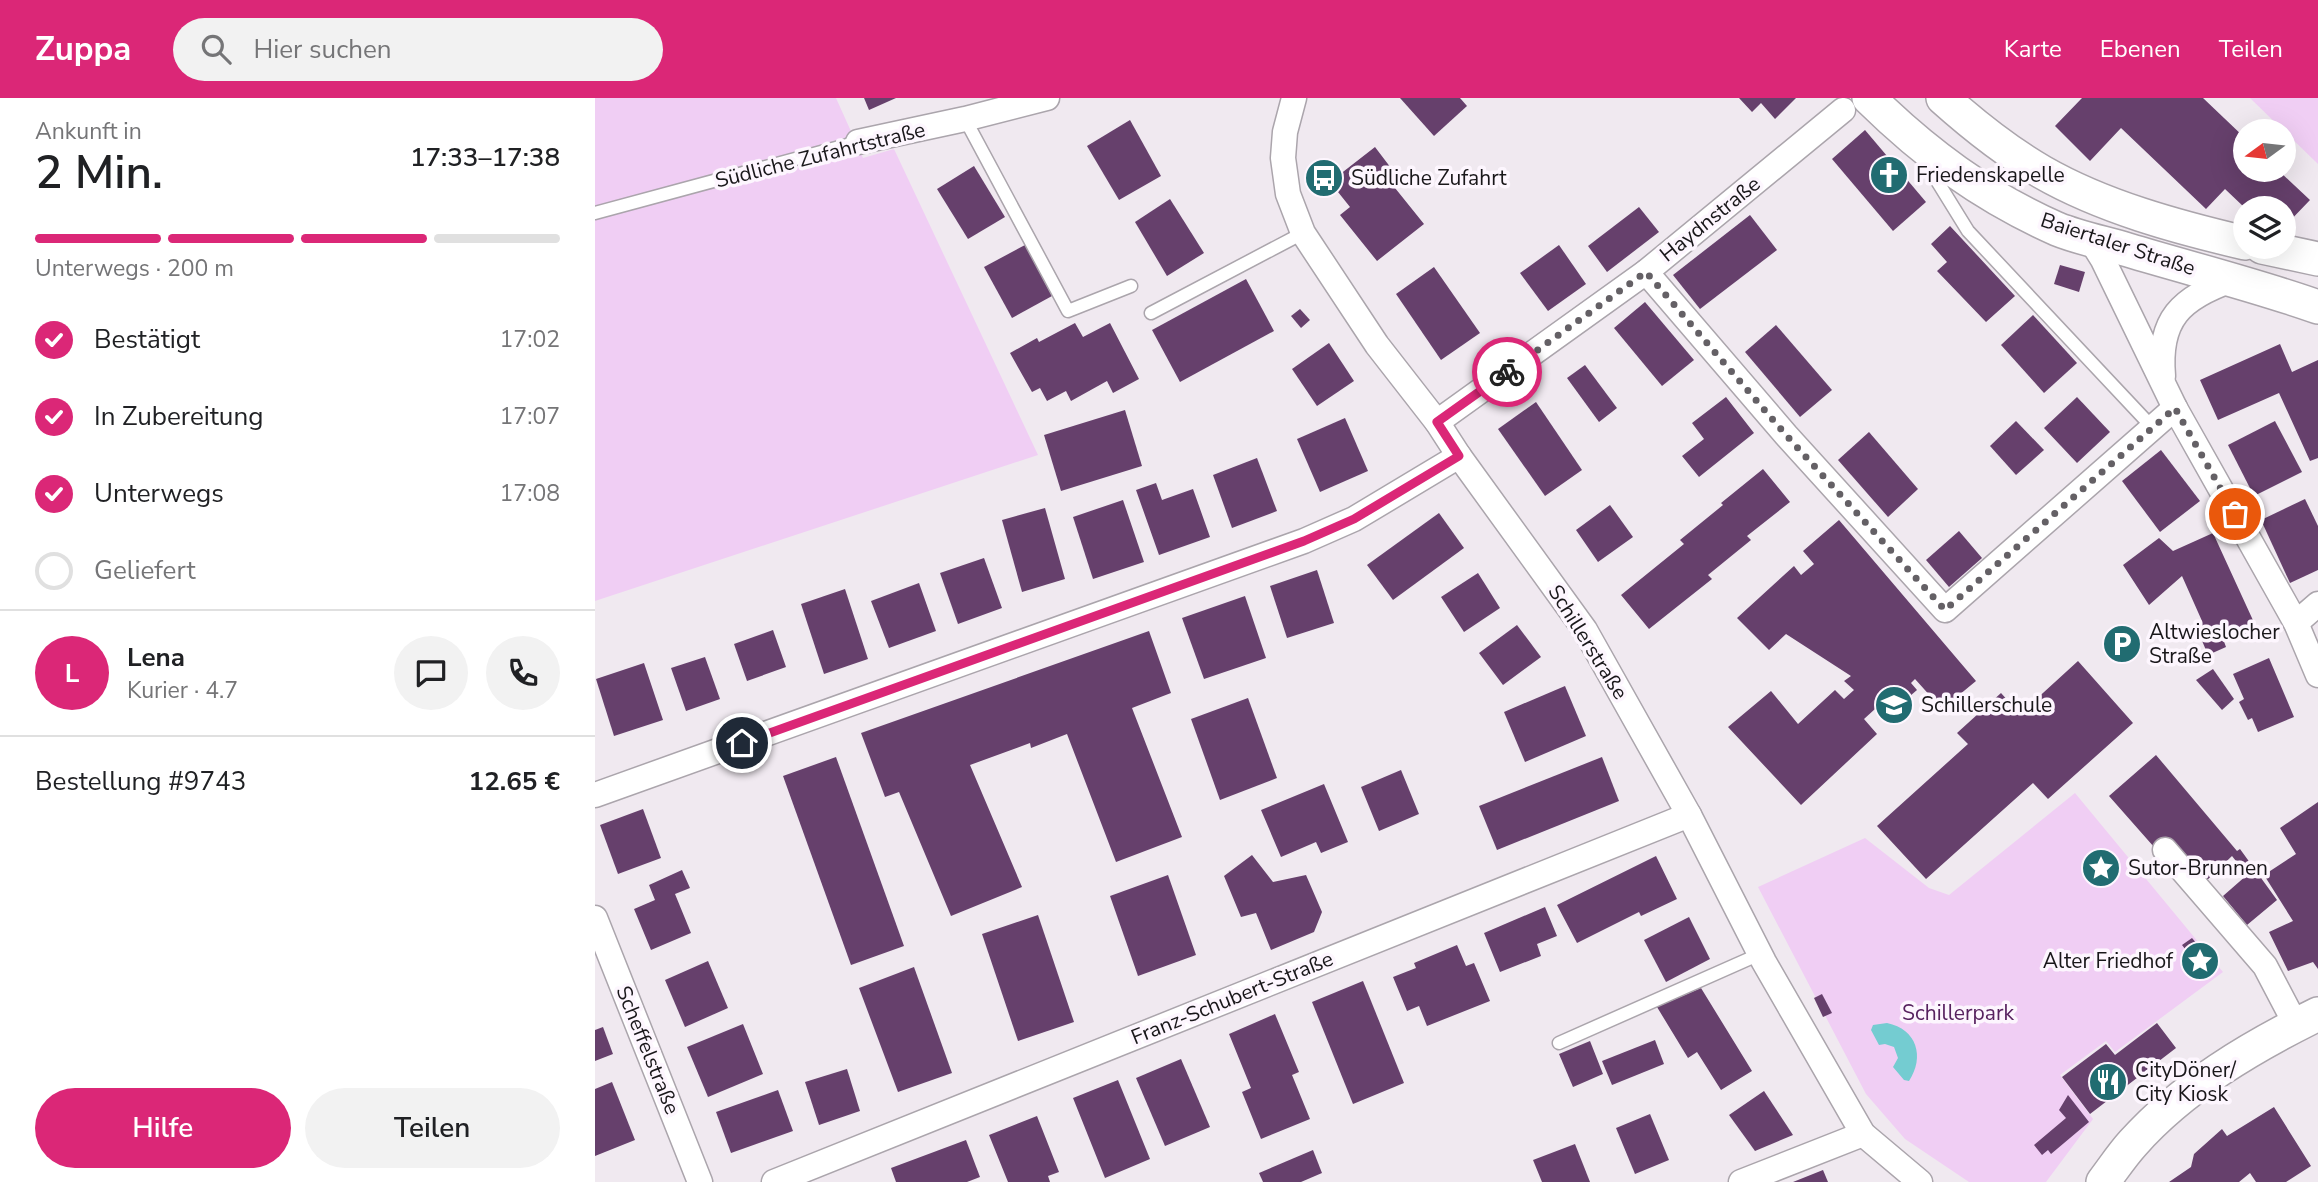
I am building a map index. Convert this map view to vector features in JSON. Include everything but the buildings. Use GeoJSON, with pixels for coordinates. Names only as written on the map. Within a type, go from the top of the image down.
{"type":"FeatureCollection","features":[{"type":"Feature","properties":{"kind":"main road","name":"Baiertaler Straße"},"geometry":{"type":"LineString","coordinates":[[1943,98],[1964,117],[2041,172],[2099,200],[2233,239]]}},
{"type":"Feature","properties":{"kind":"main road","name":"Baiertaler Straße"},"geometry":{"type":"LineString","coordinates":[[1856,104],[1913,141],[1956,174],[2004,203],[2059,230],[2318,307]]}},
{"type":"Feature","properties":{"kind":"main road"},"geometry":{"type":"LineString","coordinates":[[2296,254],[2318,259]]}},
{"type":"Feature","properties":{"kind":"main road"},"geometry":{"type":"LineString","coordinates":[[2103,1182],[2133,1143],[2168,1109],[2219,1070],[2307,1020]]}},
{"type":"Feature","properties":{"kind":"street","name":"Südliche Zufahrtstraße"},"geometry":{"type":"LineString","coordinates":[[858,142],[1047,98]]}},
{"type":"Feature","properties":{"kind":"street","name":"Schillerstraße"},"geometry":{"type":"LineString","coordinates":[[1294,98],[1285,132],[1283,158],[1288,194],[1303,233],[1377,345],[1437,422],[1585,630],[1689,815],[1761,954],[1863,1134],[1920,1182]]}},
{"type":"Feature","properties":{"kind":"street","name":"Haydnstraße"},"geometry":{"type":"LineString","coordinates":[[1437,422],[1646,272],[1856,104]]}},
{"type":"Feature","properties":{"kind":"street"},"geometry":{"type":"LineString","coordinates":[[2090,239],[2103,260],[2175,408],[2296,623],[2318,675]]}},
{"type":"Feature","properties":{"kind":"street"},"geometry":{"type":"LineString","coordinates":[[1646,272],[1786,435],[1945,610],[2175,408]]}},
{"type":"Feature","properties":{"kind":"street"},"geometry":{"type":"LineString","coordinates":[[2163,380],[2162,347],[2170,322],[2195,296],[2232,280]]}},
{"type":"Feature","properties":{"kind":"street"},"geometry":{"type":"LineString","coordinates":[[595,795],[1304,541],[1354,519],[1459,456]]}},
{"type":"Feature","properties":{"kind":"street"},"geometry":{"type":"LineString","coordinates":[[2296,623],[2318,604]]}},
{"type":"Feature","properties":{"kind":"street","name":"Franz-Schubert-Straße"},"geometry":{"type":"LineString","coordinates":[[774,1182],[1689,815]]}},
{"type":"Feature","properties":{"kind":"street"},"geometry":{"type":"LineString","coordinates":[[2165,850],[2265,966],[2307,1020]]}},
{"type":"Feature","properties":{"kind":"street","name":"Scheffelstraße"},"geometry":{"type":"LineString","coordinates":[[595,918],[700,1182]]}},
{"type":"Feature","properties":{"kind":"street"},"geometry":{"type":"LineString","coordinates":[[1741,1182],[1863,1134]]}},
{"type":"Feature","properties":{"kind":"lane"},"geometry":{"type":"LineString","coordinates":[[965,119],[1068,311],[1131,286]]}},
{"type":"Feature","properties":{"kind":"lane"},"geometry":{"type":"LineString","coordinates":[[1913,141],[1968,231],[2153,428]]}},
{"type":"Feature","properties":{"kind":"lane","name":"Südliche Zufahrtstraße"},"geometry":{"type":"LineString","coordinates":[[595,214],[858,142]]}},
{"type":"Feature","properties":{"kind":"lane"},"geometry":{"type":"LineString","coordinates":[[1151,313],[1303,233]]}},
{"type":"Feature","properties":{"kind":"lane"},"geometry":{"type":"LineString","coordinates":[[1559,1043],[1761,954]]}},
{"type":"Feature","properties":{"kind":"green space"},"geometry":{"type":"Polygon","coordinates":[[[595,98],[836,98],[863,158],[894,149],[1038,455],[595,601],[595,98]]]}},
{"type":"Feature","properties":{"kind":"green space"},"geometry":{"type":"Polygon","coordinates":[[[2250,98],[2318,98],[2318,164],[2296,143],[2296,119],[2272,119],[2250,98]]]}},
{"type":"Feature","properties":{"kind":"green space","name":"Schillerpark"},"geometry":{"type":"Polygon","coordinates":[[[2075,793],[2223,972],[2115,1052],[2106,1041],[2060,1075],[2093,1119],[2046,1182],[1969,1182],[1905,1139],[1866,1094],[1758,887],[1865,838],[1929,888],[1949,895],[2075,793]]]}},
{"type":"Feature","properties":{"kind":"water"},"geometry":{"type":"Polygon","coordinates":[[[1887,1023],[1905,1031],[1915,1045],[1917,1063],[1909,1081],[1904,1080],[1893,1067],[1898,1058],[1894,1047],[1879,1045],[1871,1030],[1873,1025],[1887,1023]]]}},
{"type":"Feature","properties":{"kind":"way so far"},"geometry":{"type":"LineString","coordinates":[[1507,372],[1646,272],[1786,435],[1945,610],[2175,408],[2235,514]]}},
{"type":"Feature","properties":{"kind":"place","name":"Friedenskapelle"},"geometry":{"type":"Point","coordinates":[1889,175]}},
{"type":"Feature","properties":{"kind":"place","name":"Südliche Zufahrt"},"geometry":{"type":"Point","coordinates":[1324,178]}},
{"type":"Feature","properties":{"kind":"place","name":"Altwieslocher Straße"},"geometry":{"type":"Point","coordinates":[2122,644]}},
{"type":"Feature","properties":{"kind":"place","name":"Schillerschule"},"geometry":{"type":"Point","coordinates":[1894,705]}},
{"type":"Feature","properties":{"kind":"place","name":"Sutor-Brunnen"},"geometry":{"type":"Point","coordinates":[2101,868]}},
{"type":"Feature","properties":{"kind":"place","name":"Alter Friedhof"},"geometry":{"type":"Point","coordinates":[2200,961]}},
{"type":"Feature","properties":{"kind":"place","name":"CityDöner/ City Kiosk"},"geometry":{"type":"Point","coordinates":[2108,1082]}},
{"type":"Feature","properties":{"kind":"route"},"geometry":{"type":"LineString","coordinates":[[742,743],[1304,541],[1354,519],[1459,456],[1437,422],[1507,372]]}}]}
